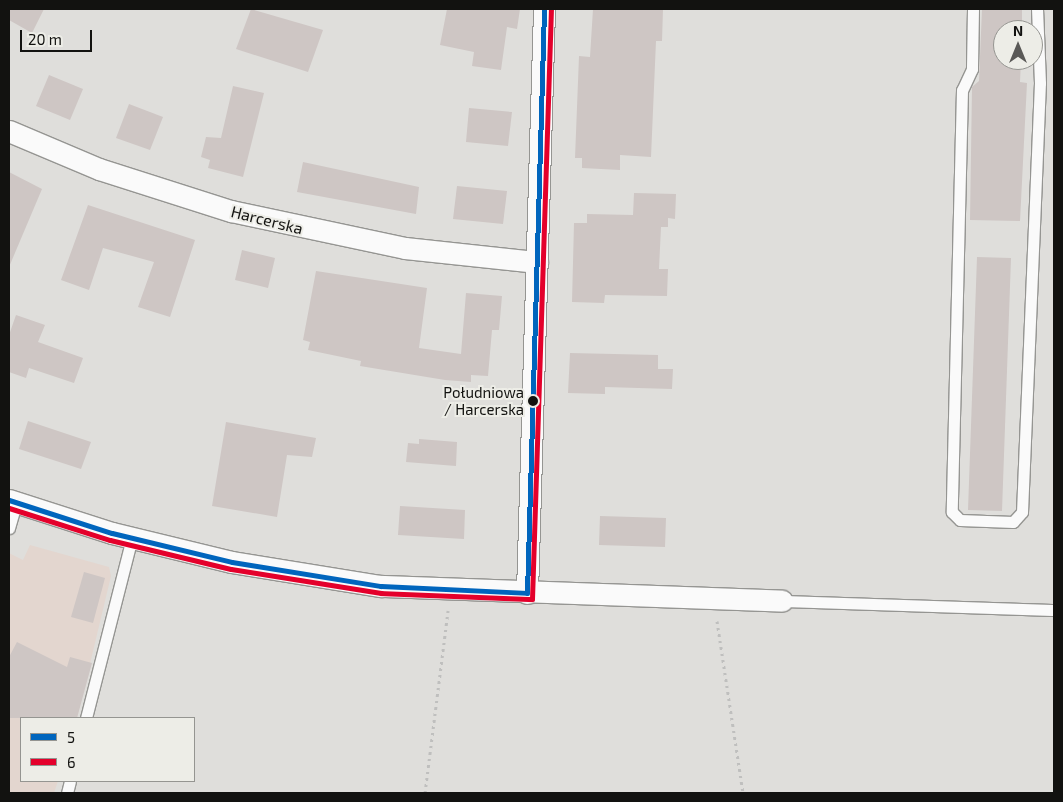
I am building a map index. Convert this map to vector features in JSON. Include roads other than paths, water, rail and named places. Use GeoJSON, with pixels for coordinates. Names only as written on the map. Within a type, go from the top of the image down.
{"type":"FeatureCollection","features":[{"type":"Feature","properties":{"kind":"street"},"geometry":{"type":"LineString","coordinates":[[527,593],[544,9]]}},
{"type":"Feature","properties":{"kind":"street","name":"Harcerska"},"geometry":{"type":"LineString","coordinates":[[9,131],[99,169],[231,212],[376,244],[537,262]]}},
{"type":"Feature","properties":{"kind":"street"},"geometry":{"type":"LineString","coordinates":[[12,502],[132,538],[232,562],[381,586],[527,593],[782,601]]}},
{"type":"Feature","properties":{"kind":"lane"},"geometry":{"type":"LineString","coordinates":[[973,9],[972,69],[962,90],[952,512],[960,520],[1013,522],[1022,512],[1040,83],[1037,9]]}},
{"type":"Feature","properties":{"kind":"lane"},"geometry":{"type":"LineString","coordinates":[[9,528],[12,502]]}},
{"type":"Feature","properties":{"kind":"lane"},"geometry":{"type":"LineString","coordinates":[[86,717],[132,538]]}},
{"type":"Feature","properties":{"kind":"lane"},"geometry":{"type":"LineString","coordinates":[[782,601],[1054,610]]}},
{"type":"Feature","properties":{"kind":"place","name":"Południowa / Harcerska"},"geometry":{"type":"Point","coordinates":[533,401]}}]}
